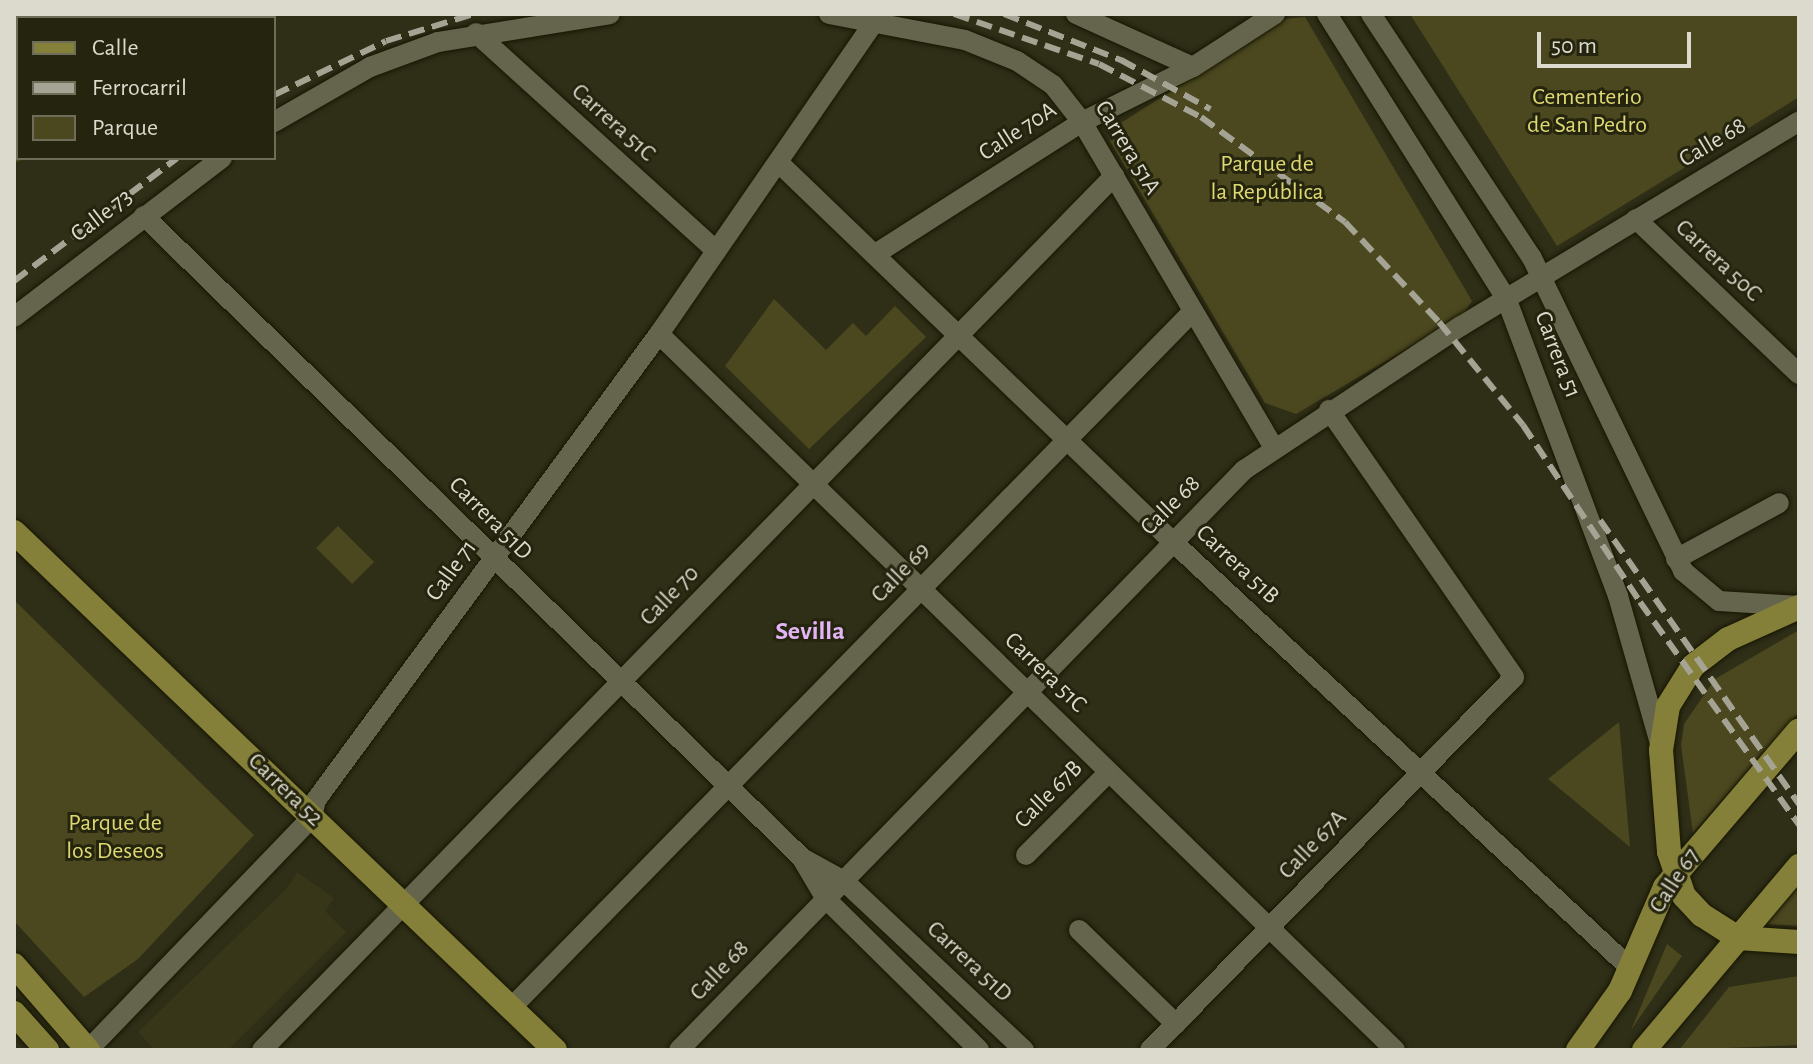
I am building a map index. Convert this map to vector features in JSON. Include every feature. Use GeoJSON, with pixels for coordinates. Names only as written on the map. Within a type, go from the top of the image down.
{"type":"FeatureCollection","features":[{"type":"Feature","properties":{"kind":"main road","name":"Carrera 52"},"geometry":{"type":"LineString","coordinates":[[14,532],[555,1050]]}},
{"type":"Feature","properties":{"kind":"main road"},"geometry":{"type":"LineString","coordinates":[[1799,606],[1728,639],[1693,666],[1668,706],[1661,750],[1674,875],[1702,915],[1738,938],[1799,942]]}},
{"type":"Feature","properties":{"kind":"main road","name":"Calle 67"},"geometry":{"type":"LineString","coordinates":[[1578,1050],[1608,1011],[1674,875],[1799,730]]}},
{"type":"Feature","properties":{"kind":"main road"},"geometry":{"type":"LineString","coordinates":[[1644,1050],[1799,866]]}},
{"type":"Feature","properties":{"kind":"main road"},"geometry":{"type":"LineString","coordinates":[[14,965],[88,1050]]}},
{"type":"Feature","properties":{"kind":"main road"},"geometry":{"type":"LineString","coordinates":[[14,1013],[47,1050]]}},
{"type":"Feature","properties":{"kind":"street"},"geometry":{"type":"LineString","coordinates":[[476,33],[488,14]]}},
{"type":"Feature","properties":{"kind":"street"},"geometry":{"type":"LineString","coordinates":[[276,121],[370,67],[476,33],[610,14]]}},
{"type":"Feature","properties":{"kind":"street","name":"Carrera 51A"},"geometry":{"type":"LineString","coordinates":[[829,14],[878,17],[965,40],[1017,61],[1053,85],[1082,122],[1273,446]]}},
{"type":"Feature","properties":{"kind":"street"},"geometry":{"type":"LineString","coordinates":[[1076,14],[1193,67]]}},
{"type":"Feature","properties":{"kind":"street","name":"Calle 70A"},"geometry":{"type":"LineString","coordinates":[[877,253],[1082,122],[1193,67],[1275,14]]}},
{"type":"Feature","properties":{"kind":"street","name":"Carrera 51"},"geometry":{"type":"LineString","coordinates":[[1327,14],[1506,298],[1618,596],[1661,750]]}},
{"type":"Feature","properties":{"kind":"street","name":"Carrera 51"},"geometry":{"type":"LineString","coordinates":[[1371,14],[1543,276],[1676,559],[1690,580],[1719,601],[1799,606]]}},
{"type":"Feature","properties":{"kind":"street","name":"Calle 71"},"geometry":{"type":"LineString","coordinates":[[88,1050],[312,817],[316,800],[659,334],[878,17]]}},
{"type":"Feature","properties":{"kind":"street","name":"Carrera 51C"},"geometry":{"type":"LineString","coordinates":[[476,33],[716,251]]}},
{"type":"Feature","properties":{"kind":"street","name":"Calle 68"},"geometry":{"type":"LineString","coordinates":[[679,1050],[1172,541],[1273,446],[1506,298],[1799,121]]}},
{"type":"Feature","properties":{"kind":"street","name":"Calle 73"},"geometry":{"type":"LineString","coordinates":[[14,317],[219,160]]}},
{"type":"Feature","properties":{"kind":"street","name":"Carrera 51B"},"geometry":{"type":"LineString","coordinates":[[778,162],[877,253],[958,336],[1172,541],[1630,968]]}},
{"type":"Feature","properties":{"kind":"street","name":"Calle 70"},"geometry":{"type":"LineString","coordinates":[[262,1050],[1114,176]]}},
{"type":"Feature","properties":{"kind":"street","name":"Carrera 51D"},"geometry":{"type":"LineString","coordinates":[[144,216],[727,787],[801,857],[844,881],[1024,1050]]}},
{"type":"Feature","properties":{"kind":"street","name":"Carrera 50C"},"geometry":{"type":"LineString","coordinates":[[1636,219],[1799,374]]}},
{"type":"Feature","properties":{"kind":"street","name":"Calle 69"},"geometry":{"type":"LineString","coordinates":[[511,1008],[1193,311]]}},
{"type":"Feature","properties":{"kind":"street","name":"Carrera 51C"},"geometry":{"type":"LineString","coordinates":[[659,334],[1395,1050]]}},
{"type":"Feature","properties":{"kind":"street","name":"Calle 67A"},"geometry":{"type":"LineString","coordinates":[[1150,1050],[1514,677],[1329,410]]}},
{"type":"Feature","properties":{"kind":"street"},"geometry":{"type":"LineString","coordinates":[[1676,559],[1779,503]]}},
{"type":"Feature","properties":{"kind":"street","name":"Calle 67B"},"geometry":{"type":"LineString","coordinates":[[1026,855],[1109,772]]}},
{"type":"Feature","properties":{"kind":"street","name":"Carrera 51D"},"geometry":{"type":"LineString","coordinates":[[801,857],[826,899],[979,1050]]}},
{"type":"Feature","properties":{"kind":"street"},"geometry":{"type":"LineString","coordinates":[[1079,930],[1176,1024]]}},
{"type":"Feature","properties":{"kind":"shaded area"},"geometry":{"type":"Polygon","coordinates":[[[297,872],[334,898],[325,911],[346,932],[228,1050],[155,1050],[138,1032],[287,888],[297,872]]]}},
{"type":"Feature","properties":{"kind":"green space"},"geometry":{"type":"Polygon","coordinates":[[[14,14],[270,14],[16,16],[16,160],[22,160],[14,163],[14,14]]]}},
{"type":"Feature","properties":{"kind":"green space","name":"Cementerio de San Pedro"},"geometry":{"type":"Polygon","coordinates":[[[1410,14],[1799,14],[1799,97],[1557,246],[1410,14]]]}},
{"type":"Feature","properties":{"kind":"green space","name":"Parque de la República"},"geometry":{"type":"Polygon","coordinates":[[[1305,17],[1472,301],[1462,316],[1296,414],[1265,403],[1110,141],[1116,126],[1285,19],[1305,17]]]}},
{"type":"Feature","properties":{"kind":"green space"},"geometry":{"type":"Polygon","coordinates":[[[774,299],[826,350],[853,323],[866,336],[895,306],[926,337],[809,449],[725,366],[774,299]]]}},
{"type":"Feature","properties":{"kind":"green space"},"geometry":{"type":"Polygon","coordinates":[[[338,526],[374,562],[352,584],[316,548],[338,526]]]}},
{"type":"Feature","properties":{"kind":"green space","name":"Parque de los Deseos"},"geometry":{"type":"Polygon","coordinates":[[[14,600],[254,835],[138,959],[84,997],[14,921],[14,600]]]}},
{"type":"Feature","properties":{"kind":"green space"},"geometry":{"type":"Polygon","coordinates":[[[1799,630],[1799,712],[1693,833],[1681,745],[1684,724],[1715,679],[1799,630]]]}},
{"type":"Feature","properties":{"kind":"green space"},"geometry":{"type":"Polygon","coordinates":[[[1619,722],[1630,847],[1548,779],[1619,722]]]}},
{"type":"Feature","properties":{"kind":"green space"},"geometry":{"type":"Polygon","coordinates":[[[1799,884],[1799,926],[1765,924],[1799,884]]]}},
{"type":"Feature","properties":{"kind":"green space"},"geometry":{"type":"Polygon","coordinates":[[[1667,944],[1682,956],[1631,1030],[1667,944]]]}},
{"type":"Feature","properties":{"kind":"green space"},"geometry":{"type":"Polygon","coordinates":[[[1799,976],[1799,1045],[1679,1050],[1729,987],[1799,976]]]}},
{"type":"Feature","properties":{"kind":"railway"},"geometry":{"type":"LineString","coordinates":[[276,94],[386,41],[474,14]]}},
{"type":"Feature","properties":{"kind":"railway"},"geometry":{"type":"LineString","coordinates":[[954,14],[1099,64],[1201,117],[1345,222],[1439,322],[1523,425],[1640,602],[1799,825]]}},
{"type":"Feature","properties":{"kind":"railway"},"geometry":{"type":"LineString","coordinates":[[1004,14],[1121,60],[1210,109]]}},
{"type":"Feature","properties":{"kind":"railway"},"geometry":{"type":"LineString","coordinates":[[14,281],[174,160]]}},
{"type":"Feature","properties":{"kind":"railway"},"geometry":{"type":"LineString","coordinates":[[1600,520],[1799,804]]}},
{"type":"Feature","properties":{"kind":"district","name":"Sevilla"},"geometry":{"type":"Point","coordinates":[810,632]}}]}
